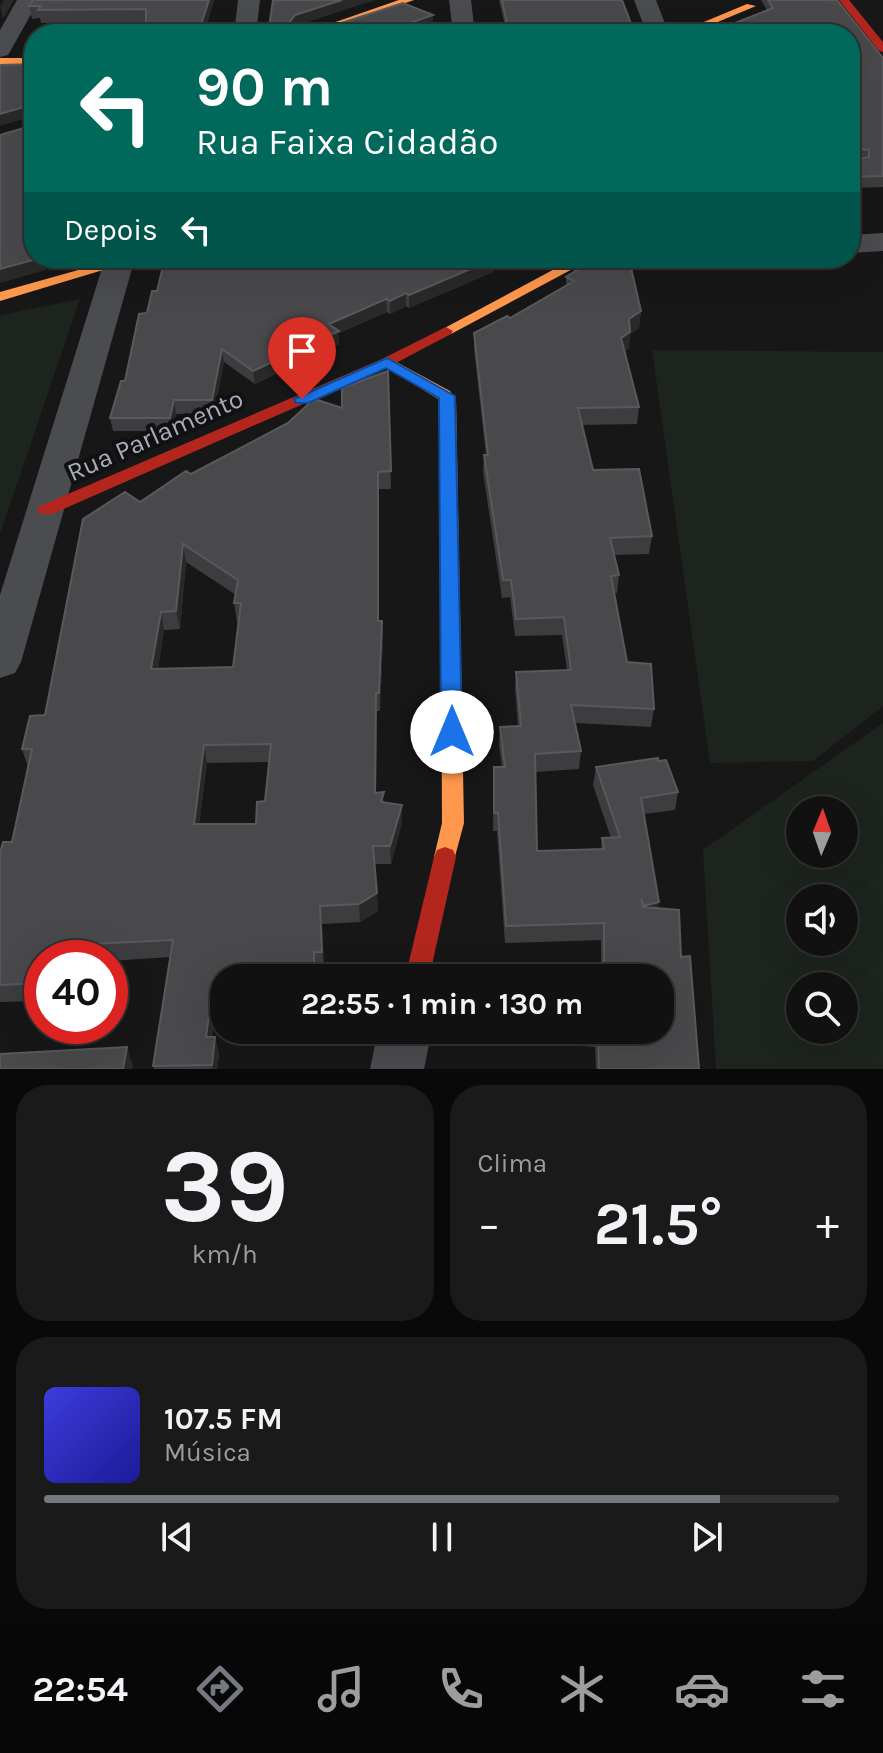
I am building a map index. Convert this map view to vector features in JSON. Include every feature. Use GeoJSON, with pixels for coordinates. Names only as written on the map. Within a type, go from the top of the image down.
{"type":"FeatureCollection","features":[{"type":"Feature","properties":{"kind":"street"},"geometry":{"type":"LineString","coordinates":[[0,50],[28,0]]}},
{"type":"Feature","properties":{"kind":"street"},"geometry":{"type":"LineString","coordinates":[[246,24],[249,0]]}},
{"type":"Feature","properties":{"kind":"street"},"geometry":{"type":"LineString","coordinates":[[336,24],[409,0]]}},
{"type":"Feature","properties":{"kind":"street"},"geometry":{"type":"LineString","coordinates":[[460,0],[463,24]]}},
{"type":"Feature","properties":{"kind":"street"},"geometry":{"type":"LineString","coordinates":[[645,0],[654,24]]}},
{"type":"Feature","properties":{"kind":"street"},"geometry":{"type":"LineString","coordinates":[[844,0],[883,49]]}},
{"type":"Feature","properties":{"kind":"street"},"geometry":{"type":"LineString","coordinates":[[705,24],[751,6]]}},
{"type":"Feature","properties":{"kind":"street"},"geometry":{"type":"LineString","coordinates":[[0,61],[24,61]]}},
{"type":"Feature","properties":{"kind":"street"},"geometry":{"type":"LineString","coordinates":[[860,243],[883,242]]}},
{"type":"Feature","properties":{"kind":"street"},"geometry":{"type":"LineString","coordinates":[[0,297],[105,268]]}},
{"type":"Feature","properties":{"kind":"street"},"geometry":{"type":"LineString","coordinates":[[0,662],[125,268]]}},
{"type":"Feature","properties":{"kind":"street","name":"Rua Parlamento"},"geometry":{"type":"LineString","coordinates":[[46,510],[387,362],[567,268]]}},
{"type":"Feature","properties":{"kind":"street"},"geometry":{"type":"LineString","coordinates":[[387,362],[444,394],[448,400],[453,823],[420,964]]}},
{"type":"Feature","properties":{"kind":"street"},"geometry":{"type":"LineString","coordinates":[[397,1069],[402,1044]]}},
{"type":"Feature","properties":{"kind":"shaded area"},"geometry":{"type":"Polygon","coordinates":[[[80,299],[0,534],[0,315],[80,299]]]}},
{"type":"Feature","properties":{"kind":"shaded area"},"geometry":{"type":"Polygon","coordinates":[[[652,350],[883,352],[883,706],[813,761],[710,763],[652,350]]]}},
{"type":"Feature","properties":{"kind":"shaded area"},"geometry":{"type":"Polygon","coordinates":[[[883,723],[883,1069],[716,1069],[703,850],[883,723]]]}},
{"type":"Feature","properties":{"kind":"building"},"geometry":{"type":"Polygon","coordinates":[[[33,0],[209,0],[201,24],[146,24],[146,9],[38,10],[41,6],[29,6],[33,0]]]}},
{"type":"Feature","properties":{"kind":"building"},"geometry":{"type":"Polygon","coordinates":[[[273,0],[342,0],[295,15],[290,24],[269,24],[273,0]]]}},
{"type":"Feature","properties":{"kind":"building"},"geometry":{"type":"Polygon","coordinates":[[[502,0],[622,0],[631,24],[507,24],[502,0]]]}},
{"type":"Feature","properties":{"kind":"building"},"geometry":{"type":"Polygon","coordinates":[[[768,0],[837,0],[856,24],[732,24],[773,8],[768,0]]]}},
{"type":"Feature","properties":{"kind":"building"},"geometry":{"type":"Polygon","coordinates":[[[403,3],[433,15],[407,24],[338,24],[403,3]]]}},
{"type":"Feature","properties":{"kind":"building"},"geometry":{"type":"Polygon","coordinates":[[[860,29],[883,58],[883,176],[860,177],[860,159],[869,157],[869,150],[860,149],[860,29]]]}},
{"type":"Feature","properties":{"kind":"building"},"geometry":{"type":"Polygon","coordinates":[[[24,64],[24,107],[0,114],[0,65],[24,64]]]}},
{"type":"Feature","properties":{"kind":"building"},"geometry":{"type":"Polygon","coordinates":[[[24,128],[24,262],[0,269],[0,135],[24,128]]]}},
{"type":"Feature","properties":{"kind":"building"},"geometry":{"type":"Polygon","coordinates":[[[163,268],[473,268],[409,295],[406,293],[390,301],[386,299],[329,324],[339,331],[253,371],[222,349],[212,400],[174,400],[170,418],[110,418],[121,381],[125,381],[139,314],[147,313],[152,291],[157,291],[163,268]]]}},
{"type":"Feature","properties":{"kind":"building"},"geometry":{"type":"Polygon","coordinates":[[[580,268],[631,268],[641,311],[629,319],[630,332],[621,338],[639,407],[578,408],[593,470],[639,469],[652,536],[610,538],[619,575],[611,576],[627,662],[651,664],[654,709],[571,705],[581,751],[535,754],[537,851],[604,849],[602,838],[620,837],[596,767],[658,758],[658,761],[666,760],[678,792],[641,798],[659,902],[644,906],[641,899],[643,907],[679,910],[681,957],[690,956],[699,1069],[599,1069],[598,1044],[674,1044],[674,964],[604,964],[604,923],[506,926],[498,813],[494,813],[494,767],[505,767],[500,727],[521,726],[516,672],[571,670],[564,617],[516,619],[511,580],[503,580],[484,455],[488,455],[474,333],[507,316],[510,318],[574,281],[566,277],[580,268]]]}},
{"type":"Feature","properties":{"kind":"building"},"geometry":{"type":"Polygon","coordinates":[[[388,371],[391,471],[378,472],[378,621],[382,621],[379,693],[376,693],[375,793],[384,792],[381,802],[402,805],[390,846],[373,846],[377,893],[359,904],[320,906],[322,952],[314,952],[314,964],[210,964],[206,1037],[210,1037],[210,1044],[214,1044],[212,1065],[153,1066],[173,940],[24,940],[24,984],[0,985],[0,853],[3,842],[12,842],[32,749],[22,749],[30,716],[45,715],[83,519],[125,492],[140,502],[186,471],[191,474],[288,423],[314,399],[342,408],[342,388],[388,371]],[[183,544],[176,611],[161,612],[151,669],[233,667],[241,603],[234,603],[238,580],[183,544]],[[271,744],[204,745],[194,824],[256,824],[257,802],[265,801],[271,744]]]}},
{"type":"Feature","properties":{"kind":"building"},"geometry":{"type":"Polygon","coordinates":[[[127,1047],[123,1069],[0,1069],[0,1054],[127,1047]]]}},
{"type":"Feature","properties":{"kind":"traffic: slow"},"geometry":{"type":"LineString","coordinates":[[336,24],[409,0]]}},
{"type":"Feature","properties":{"kind":"traffic: slow"},"geometry":{"type":"LineString","coordinates":[[705,24],[751,6]]}},
{"type":"Feature","properties":{"kind":"traffic: slow"},"geometry":{"type":"LineString","coordinates":[[0,61],[24,61]]}},
{"type":"Feature","properties":{"kind":"traffic: slow"},"geometry":{"type":"LineString","coordinates":[[0,297],[101,268]]}},
{"type":"Feature","properties":{"kind":"traffic: slow"},"geometry":{"type":"LineString","coordinates":[[446,331],[567,268]]}},
{"type":"Feature","properties":{"kind":"traffic: slow"},"geometry":{"type":"LineString","coordinates":[[387,362],[444,394],[448,400],[453,823],[445,857]]}},
{"type":"Feature","properties":{"kind":"traffic: jam"},"geometry":{"type":"LineString","coordinates":[[844,0],[883,49]]}},
{"type":"Feature","properties":{"kind":"traffic: jam"},"geometry":{"type":"LineString","coordinates":[[46,510],[387,362],[446,331]]}},
{"type":"Feature","properties":{"kind":"traffic: jam"},"geometry":{"type":"LineString","coordinates":[[420,964],[445,857]]}},
{"type":"Feature","properties":{"kind":"route"},"geometry":{"type":"LineString","coordinates":[[302,399],[387,362],[447,396],[452,732]]}}]}
